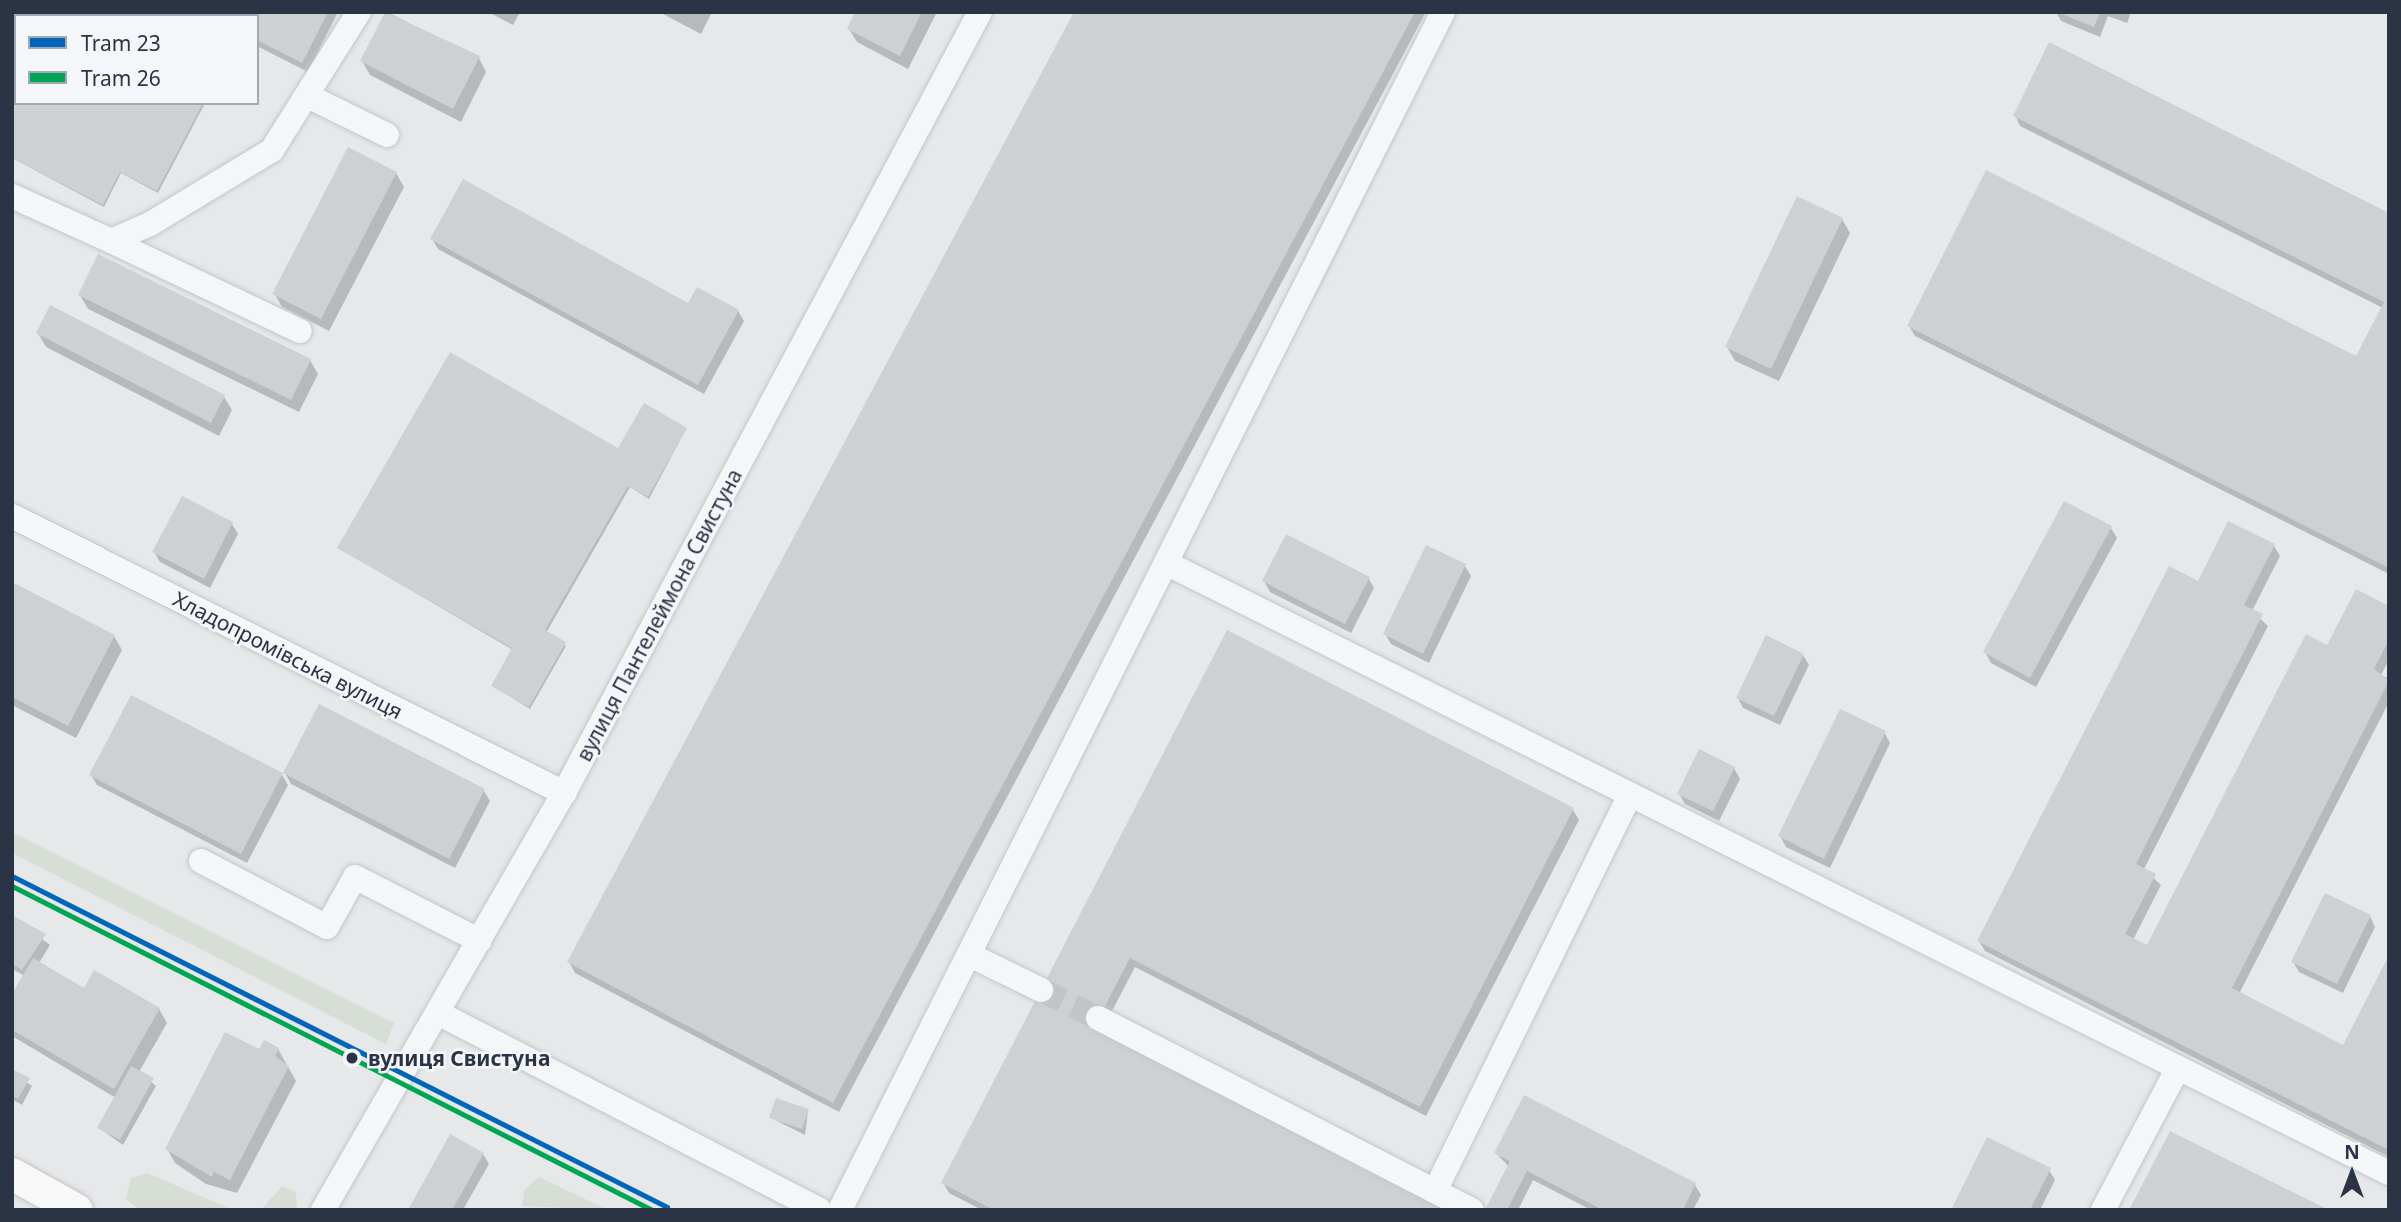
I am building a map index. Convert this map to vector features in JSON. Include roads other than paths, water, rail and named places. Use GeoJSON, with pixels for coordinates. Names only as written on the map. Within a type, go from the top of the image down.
{"type":"FeatureCollection","features":[{"type":"Feature","properties":{"kind":"main road"},"geometry":{"type":"LineString","coordinates":[[12,1174],[75,1209]]}},
{"type":"Feature","properties":{"kind":"street"},"geometry":{"type":"LineString","coordinates":[[111,241],[258,164],[308,96],[359,12]]}},
{"type":"Feature","properties":{"kind":"street","name":"вулиця Пантелеймона Свистуна"},"geometry":{"type":"LineString","coordinates":[[323,1210],[564,793],[980,12]]}},
{"type":"Feature","properties":{"kind":"street"},"geometry":{"type":"LineString","coordinates":[[840,1210],[1443,12]]}},
{"type":"Feature","properties":{"kind":"street"},"geometry":{"type":"LineString","coordinates":[[308,96],[387,135]]}},
{"type":"Feature","properties":{"kind":"street"},"geometry":{"type":"LineString","coordinates":[[12,196],[300,331]]}},
{"type":"Feature","properties":{"kind":"street","name":"Хладопромівська вулиця"},"geometry":{"type":"LineString","coordinates":[[12,516],[564,793]]}},
{"type":"Feature","properties":{"kind":"street"},"geometry":{"type":"LineString","coordinates":[[1166,563],[2389,1173]]}},
{"type":"Feature","properties":{"kind":"street"},"geometry":{"type":"LineString","coordinates":[[1435,1191],[1630,794]]}},
{"type":"Feature","properties":{"kind":"street"},"geometry":{"type":"LineString","coordinates":[[201,861],[327,927],[355,877],[480,941]]}},
{"type":"Feature","properties":{"kind":"street"},"geometry":{"type":"LineString","coordinates":[[972,956],[1041,990]]}},
{"type":"Feature","properties":{"kind":"street"},"geometry":{"type":"LineString","coordinates":[[438,1013],[819,1210]]}},
{"type":"Feature","properties":{"kind":"street"},"geometry":{"type":"LineString","coordinates":[[1098,1018],[1471,1210]]}},
{"type":"Feature","properties":{"kind":"street"},"geometry":{"type":"LineString","coordinates":[[2103,1210],[2178,1068]]}},
{"type":"Feature","properties":{"kind":"tunnel"},"geometry":{"type":"LineString","coordinates":[[1041,990],[1098,1018]]}},
{"type":"Feature","properties":{"kind":"tram line","name":"23"},"geometry":{"type":"LineString","coordinates":[[12,876],[667,1207]]}},
{"type":"Feature","properties":{"kind":"tram line","name":"26"},"geometry":{"type":"LineString","coordinates":[[12,886],[652,1210]]}},
{"type":"Feature","properties":{"kind":"place","name":"вулиця Свистуна"},"geometry":{"type":"Point","coordinates":[352,1058]}}]}
